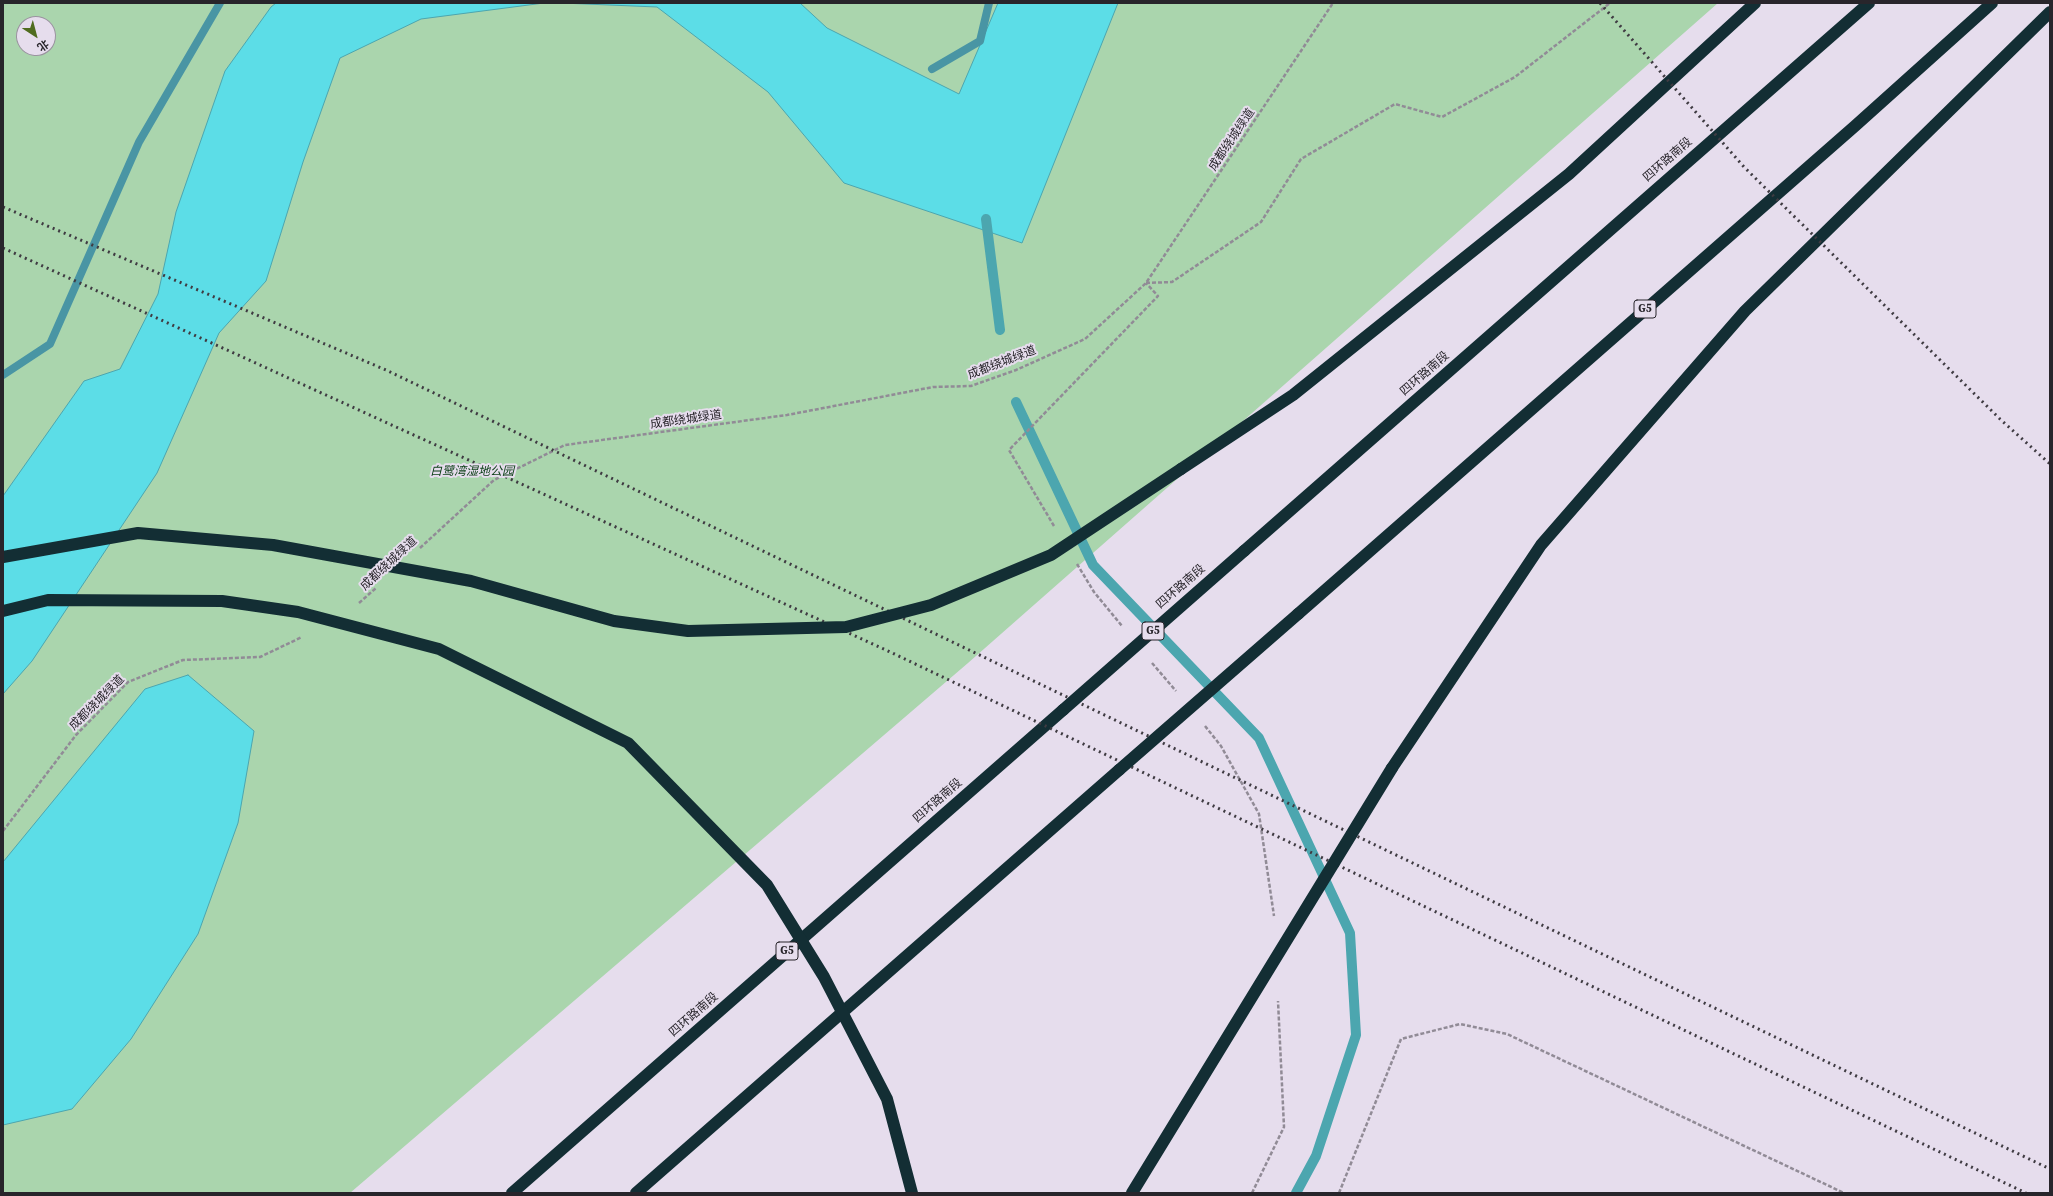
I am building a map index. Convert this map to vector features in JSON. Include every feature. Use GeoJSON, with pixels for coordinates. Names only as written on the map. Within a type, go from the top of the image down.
{"type":"FeatureCollection","features":[{"type":"Feature","properties":{"kind":"highway"},"geometry":{"type":"LineString","coordinates":[[3,557],[138,533],[273,545],[471,581],[614,621],[688,631],[846,627],[931,605],[1051,555],[1293,395],[1569,174],[1755,3]]}},
{"type":"Feature","properties":{"kind":"highway","name":"四环路南段"},"geometry":{"type":"LineString","coordinates":[[512,1193],[1869,3]]}},
{"type":"Feature","properties":{"kind":"highway","name":"G5"},"geometry":{"type":"LineString","coordinates":[[636,1193],[1849,131],[1992,3]]}},
{"type":"Feature","properties":{"kind":"highway"},"geometry":{"type":"LineString","coordinates":[[1132,1193],[1392,768],[1542,545],[1745,311],[2050,12]]}},
{"type":"Feature","properties":{"kind":"highway"},"geometry":{"type":"LineString","coordinates":[[3,611],[48,600],[64,600],[222,601],[298,612],[439,649],[628,743],[767,885],[824,977],[887,1099],[912,1193]]}},
{"type":"Feature","properties":{"kind":"lane"},"geometry":{"type":"LineString","coordinates":[[3,375],[50,344],[139,142],[220,3]]}},
{"type":"Feature","properties":{"kind":"lane"},"geometry":{"type":"LineString","coordinates":[[932,69],[980,40],[989,3]]}},
{"type":"Feature","properties":{"kind":"path","name":"成都绕城绿道"},"geometry":{"type":"LineString","coordinates":[[419,549],[494,480],[565,446],[787,414],[933,387],[971,386],[1016,370],[1085,339],[1146,283],[1333,3]]}},
{"type":"Feature","properties":{"kind":"path"},"geometry":{"type":"LineString","coordinates":[[1146,283],[1172,282],[1261,222],[1301,159],[1395,104],[1442,117],[1515,77],[1610,3]]}},
{"type":"Feature","properties":{"kind":"path"},"geometry":{"type":"LineString","coordinates":[[1058,532],[1009,450],[1158,296],[1146,283]]}},
{"type":"Feature","properties":{"kind":"path"},"geometry":{"type":"LineString","coordinates":[[1074,558],[1094,592],[1124,629]]}},
{"type":"Feature","properties":{"kind":"path","name":"成都绕城绿道"},"geometry":{"type":"LineString","coordinates":[[355,607],[378,586]]}},
{"type":"Feature","properties":{"kind":"path","name":"成都绕城绿道"},"geometry":{"type":"LineString","coordinates":[[3,831],[76,735],[128,682],[183,660],[260,657],[309,634]]}},
{"type":"Feature","properties":{"kind":"path"},"geometry":{"type":"LineString","coordinates":[[1150,660],[1181,697]]}},
{"type":"Feature","properties":{"kind":"path"},"geometry":{"type":"LineString","coordinates":[[1201,721],[1222,746],[1259,814],[1274,918]]}},
{"type":"Feature","properties":{"kind":"path"},"geometry":{"type":"LineString","coordinates":[[1252,1193],[1284,1127],[1278,996]]}},
{"type":"Feature","properties":{"kind":"path"},"geometry":{"type":"LineString","coordinates":[[1339,1193],[1401,1039],[1460,1024],[1507,1034],[1844,1193]]}},
{"type":"Feature","properties":{"kind":"green space","name":"白鹭湾湿地公园"},"geometry":{"type":"Polygon","coordinates":[[[3,3],[1718,3],[968,663],[350,1193],[3,1193],[3,3]]]}},
{"type":"Feature","properties":{"kind":"water"},"geometry":{"type":"Polygon","coordinates":[[[276,3],[544,3],[421,19],[340,58],[303,162],[266,281],[219,333],[157,473],[32,661],[3,694],[3,496],[84,381],[120,369],[158,294],[176,212],[225,71],[271,7],[276,3]]]}},
{"type":"Feature","properties":{"kind":"water"},"geometry":{"type":"Polygon","coordinates":[[[561,3],[800,3],[827,28],[959,94],[998,3],[1118,3],[1022,243],[844,183],[768,92],[657,7],[561,3]]]}},
{"type":"Feature","properties":{"kind":"water"},"geometry":{"type":"Polygon","coordinates":[[[188,675],[254,731],[238,823],[198,934],[131,1039],[72,1109],[3,1125],[3,862],[145,689],[188,675]]]}},
{"type":"Feature","properties":{"kind":"waterway"},"geometry":{"type":"LineString","coordinates":[[986,219],[1000,330]]}},
{"type":"Feature","properties":{"kind":"waterway"},"geometry":{"type":"LineString","coordinates":[[1016,402],[1093,565],[1259,738],[1350,933],[1356,1035],[1316,1156],[1296,1193]]}},
{"type":"Feature","properties":{"kind":"railway"},"geometry":{"type":"LineString","coordinates":[[1600,3],[1744,167],[2000,419],[2050,464]]}},
{"type":"Feature","properties":{"kind":"railway"},"geometry":{"type":"LineString","coordinates":[[3,207],[386,370],[2050,1169]]}},
{"type":"Feature","properties":{"kind":"railway"},"geometry":{"type":"LineString","coordinates":[[3,248],[886,650],[2026,1193]]}}]}
